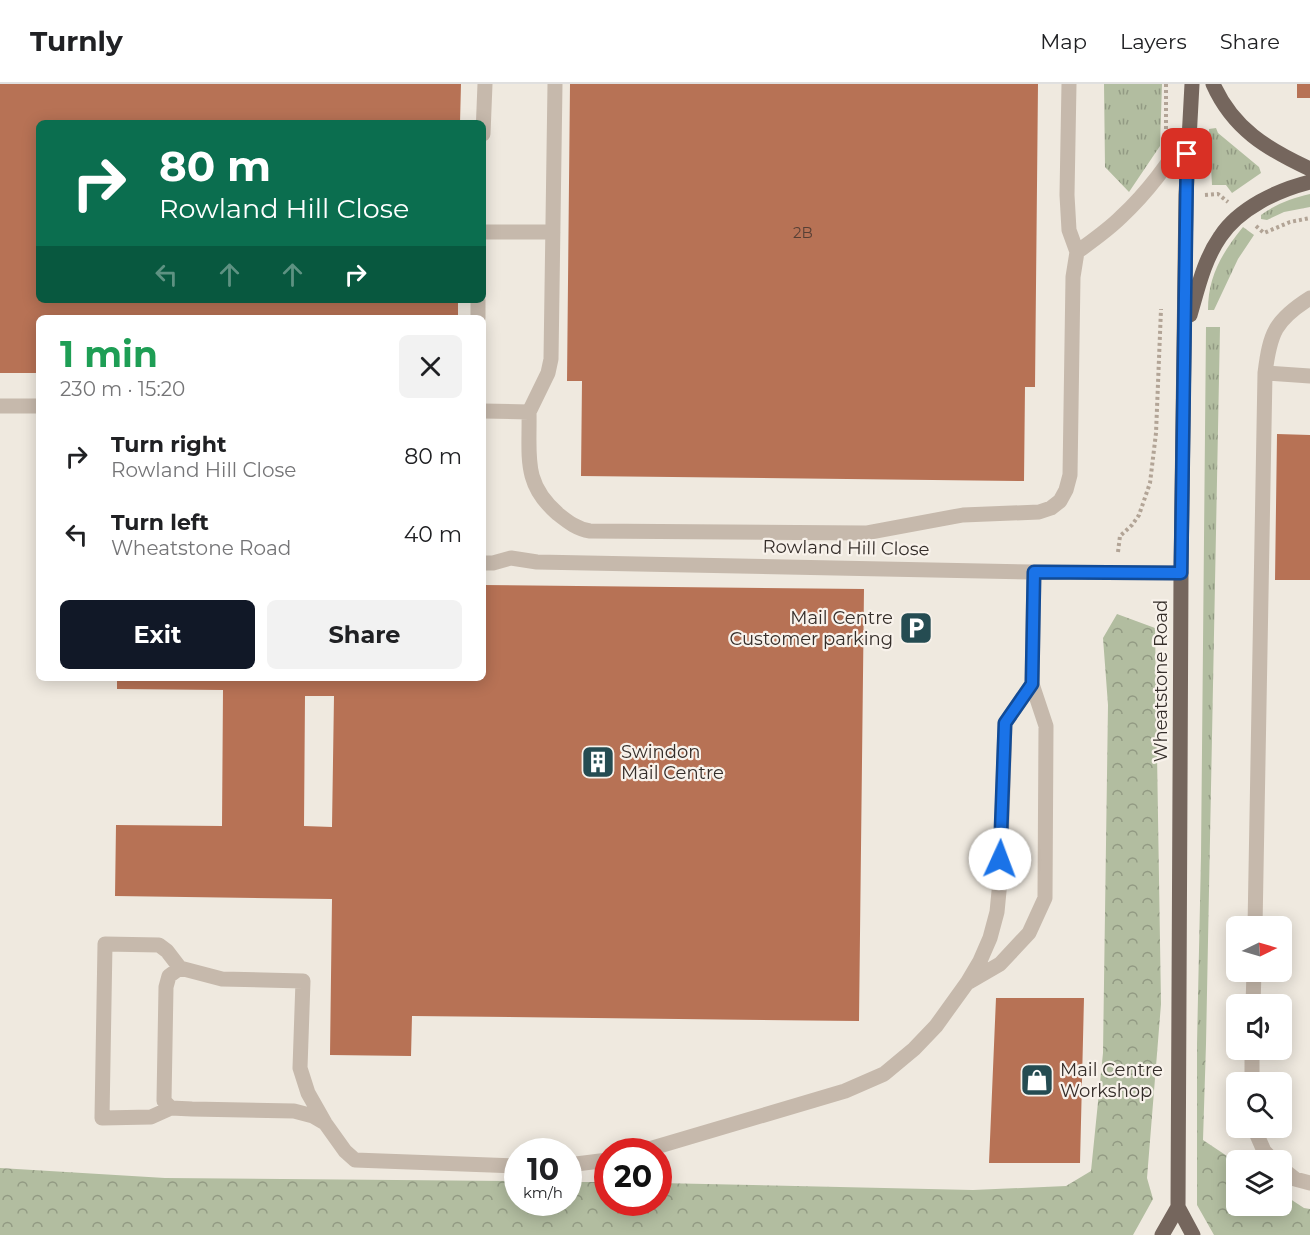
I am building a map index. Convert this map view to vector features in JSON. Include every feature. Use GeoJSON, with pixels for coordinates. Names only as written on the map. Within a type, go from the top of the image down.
{"type":"FeatureCollection","features":[{"type":"Feature","properties":{"kind":"main road","name":"Wheatstone Road"},"geometry":{"type":"LineString","coordinates":[[1178,1207],[1181,573],[1188,133],[1192,84]]}},
{"type":"Feature","properties":{"kind":"main road"},"geometry":{"type":"LineString","coordinates":[[1213,84],[1222,103],[1240,126],[1269,147],[1310,169]]}},
{"type":"Feature","properties":{"kind":"main road"},"geometry":{"type":"LineString","coordinates":[[1185,332],[1202,273],[1220,236],[1237,218],[1263,200],[1310,182]]}},
{"type":"Feature","properties":{"kind":"main road"},"geometry":{"type":"LineString","coordinates":[[1162,1235],[1178,1207]]}},
{"type":"Feature","properties":{"kind":"main road"},"geometry":{"type":"LineString","coordinates":[[1178,1207],[1193,1235]]}},
{"type":"Feature","properties":{"kind":"street"},"geometry":{"type":"LineString","coordinates":[[484,120],[485,84]]}},
{"type":"Feature","properties":{"kind":"street"},"geometry":{"type":"LineString","coordinates":[[555,84],[551,366],[529,412],[530,470],[534,485],[553,509],[581,529],[590,531],[866,533],[963,515],[1039,512],[1051,508],[1060,501],[1070,475],[1072,278],[1077,252],[1069,230],[1067,195],[1070,84]]}},
{"type":"Feature","properties":{"kind":"street"},"geometry":{"type":"LineString","coordinates":[[1077,252],[1120,219],[1146,192],[1166,168],[1188,133]]}},
{"type":"Feature","properties":{"kind":"street"},"geometry":{"type":"LineString","coordinates":[[486,232],[553,232]]}},
{"type":"Feature","properties":{"kind":"street"},"geometry":{"type":"LineString","coordinates":[[1255,916],[1266,373],[1271,338],[1286,317],[1310,298]]}},
{"type":"Feature","properties":{"kind":"street"},"geometry":{"type":"LineString","coordinates":[[1266,373],[1310,376]]}},
{"type":"Feature","properties":{"kind":"street"},"geometry":{"type":"LineString","coordinates":[[0,406],[36,406]]}},
{"type":"Feature","properties":{"kind":"street"},"geometry":{"type":"LineString","coordinates":[[486,411],[529,412]]}},
{"type":"Feature","properties":{"kind":"street","name":"Rowland Hill Close"},"geometry":{"type":"LineString","coordinates":[[486,563],[511,558],[537,562],[1181,573]]}},
{"type":"Feature","properties":{"kind":"street"},"geometry":{"type":"LineString","coordinates":[[967,983],[1000,964],[1029,933],[1045,898],[1046,726],[1032,684],[1034,572]]}},
{"type":"Feature","properties":{"kind":"street"},"geometry":{"type":"LineString","coordinates":[[672,1143],[814,1102],[884,1074],[914,1049],[954,1002],[980,961],[990,938],[997,912],[1005,723],[1032,684]]}},
{"type":"Feature","properties":{"kind":"street"},"geometry":{"type":"LineString","coordinates":[[325,1123],[313,1116],[294,1112],[171,1108],[151,1117],[102,1118],[105,944],[159,945],[167,951],[180,968],[222,979],[303,981],[300,1068],[308,1093],[325,1123],[345,1151],[355,1160],[504,1165]]}},
{"type":"Feature","properties":{"kind":"street"},"geometry":{"type":"LineString","coordinates":[[171,1108],[164,1101],[166,987],[169,976],[180,968]]}},
{"type":"Feature","properties":{"kind":"street"},"geometry":{"type":"LineString","coordinates":[[1292,1177],[1310,1183]]}},
{"type":"Feature","properties":{"kind":"green space"},"geometry":{"type":"Polygon","coordinates":[[[1104,84],[1162,84],[1160,146],[1129,192],[1105,167],[1104,84]]]}},
{"type":"Feature","properties":{"kind":"green space"},"geometry":{"type":"Polygon","coordinates":[[[1216,128],[1218,133],[1259,167],[1261,173],[1232,193],[1226,185],[1212,185],[1209,129],[1216,128]]]}},
{"type":"Feature","properties":{"kind":"green space"},"geometry":{"type":"Polygon","coordinates":[[[1310,194],[1310,207],[1284,212],[1267,220],[1261,219],[1261,215],[1278,205],[1310,194]]]}},
{"type":"Feature","properties":{"kind":"green space"},"geometry":{"type":"Polygon","coordinates":[[[1243,227],[1254,235],[1238,259],[1214,310],[1208,310],[1211,286],[1218,266],[1243,227]]]}},
{"type":"Feature","properties":{"kind":"green space"},"geometry":{"type":"Polygon","coordinates":[[[1206,327],[1220,327],[1206,1044],[1197,1044],[1201,856],[1206,327]]]}},
{"type":"Feature","properties":{"kind":"green space"},"geometry":{"type":"Polygon","coordinates":[[[1117,614],[1155,628],[1161,1004],[1147,1178],[1153,1199],[1133,1235],[0,1235],[0,1168],[165,1178],[504,1181],[504,1216],[582,1216],[582,1182],[594,1182],[594,1216],[672,1216],[672,1183],[973,1190],[1066,1186],[1091,1171],[1103,1053],[1108,705],[1103,638],[1117,614]]]}},
{"type":"Feature","properties":{"kind":"green space"},"geometry":{"type":"Polygon","coordinates":[[[1197,1044],[1206,1044],[1203,1140],[1226,1155],[1226,1216],[1292,1216],[1292,1200],[1310,1209],[1310,1235],[1214,1235],[1197,1205],[1197,1044]]]}},
{"type":"Feature","properties":{"kind":"building"},"geometry":{"type":"Polygon","coordinates":[[[0,84],[461,84],[460,120],[36,120],[36,303],[458,303],[458,315],[36,315],[36,373],[0,373],[0,84]]]}},
{"type":"Feature","properties":{"kind":"building"},"geometry":{"type":"Polygon","coordinates":[[[570,84],[1038,84],[1035,387],[1025,387],[1024,481],[581,476],[582,381],[567,381],[570,84]]]}},
{"type":"Feature","properties":{"kind":"building"},"geometry":{"type":"Polygon","coordinates":[[[1297,84],[1310,84],[1310,98],[1297,98],[1297,84]]]}},
{"type":"Feature","properties":{"kind":"building"},"geometry":{"type":"Polygon","coordinates":[[[1277,434],[1310,435],[1310,580],[1275,580],[1277,434]]]}},
{"type":"Feature","properties":{"kind":"building","name":"Swindon Mail Centre"},"geometry":{"type":"Polygon","coordinates":[[[486,585],[864,589],[859,1021],[412,1016],[411,1056],[330,1055],[332,899],[115,896],[116,825],[222,826],[223,690],[117,689],[117,681],[486,681],[486,585]],[[305,696],[304,826],[332,827],[334,696],[305,696]]]}},
{"type":"Feature","properties":{"kind":"building","name":"Mail Centre Workshop"},"geometry":{"type":"Polygon","coordinates":[[[996,998],[1084,998],[1080,1163],[989,1163],[996,998]]]}},
{"type":"Feature","properties":{"kind":"place","name":"Mail Centre Customer parking"},"geometry":{"type":"Point","coordinates":[916,628]}},
{"type":"Feature","properties":{"kind":"place","name":"Swindon Mail Centre"},"geometry":{"type":"Point","coordinates":[598,762]}},
{"type":"Feature","properties":{"kind":"place","name":"Mail Centre Workshop"},"geometry":{"type":"Point","coordinates":[1037,1080]}},
{"type":"Feature","properties":{"kind":"route"},"geometry":{"type":"LineString","coordinates":[[1000,859],[1005,723],[1032,684],[1034,572],[1181,573],[1187,154]]}}]}
